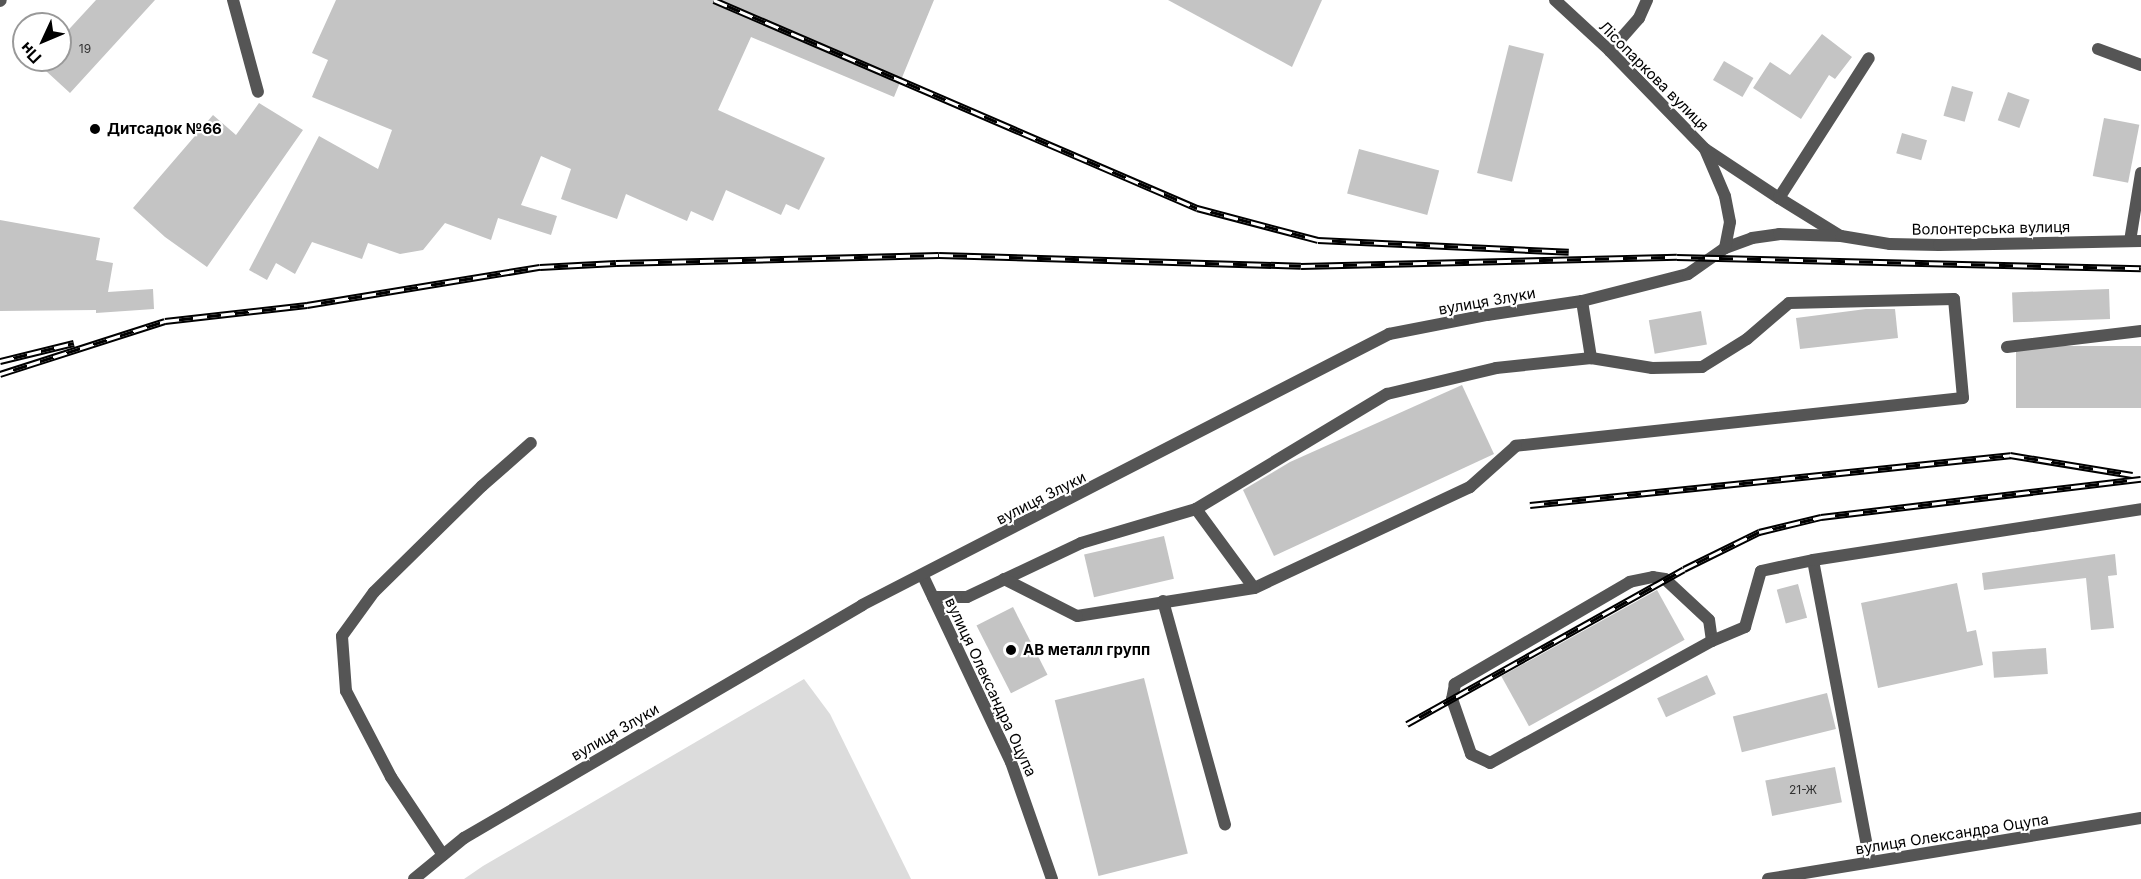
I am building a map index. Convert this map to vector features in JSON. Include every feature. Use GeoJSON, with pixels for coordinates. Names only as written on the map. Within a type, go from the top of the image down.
{"type":"FeatureCollection","features":[{"type":"Feature","properties":{"kind":"street"},"geometry":{"type":"LineString","coordinates":[[233,0],[258,92]]}},
{"type":"Feature","properties":{"kind":"street","name":"Лісопаркова вулиця"},"geometry":{"type":"LineString","coordinates":[[1555,0],[1610,51],[1706,149],[1779,198]]}},
{"type":"Feature","properties":{"kind":"street"},"geometry":{"type":"LineString","coordinates":[[1610,51],[1639,18],[1647,0]]}},
{"type":"Feature","properties":{"kind":"street"},"geometry":{"type":"LineString","coordinates":[[2098,48],[2141,65]]}},
{"type":"Feature","properties":{"kind":"street"},"geometry":{"type":"LineString","coordinates":[[1779,198],[1869,58]]}},
{"type":"Feature","properties":{"kind":"street","name":"Лісопаркова вулиця"},"geometry":{"type":"LineString","coordinates":[[1706,149],[1725,196],[1730,222],[1725,248]]}},
{"type":"Feature","properties":{"kind":"street"},"geometry":{"type":"LineString","coordinates":[[2136,241],[2141,174]]}},
{"type":"Feature","properties":{"kind":"street","name":"Волонтерська вулиця"},"geometry":{"type":"LineString","coordinates":[[1779,198],[1841,236]]}},
{"type":"Feature","properties":{"kind":"street","name":"Волонтерська вулиця"},"geometry":{"type":"LineString","coordinates":[[1779,234],[1841,236],[1890,244],[1939,245],[2136,241]]}},
{"type":"Feature","properties":{"kind":"street","name":"вулиця Злуки"},"geometry":{"type":"LineString","coordinates":[[414,879],[464,838],[862,605],[923,576],[1389,334],[1487,315],[1582,301],[1688,274],[1725,248],[1752,238],[1779,234]]}},
{"type":"Feature","properties":{"kind":"street"},"geometry":{"type":"LineString","coordinates":[[933,597],[967,597],[1004,579],[1081,543],[1196,508],[1388,394],[1496,368],[1591,358],[1652,368],[1701,368],[1747,339],[1789,303],[1954,299],[1963,398],[1516,446],[1470,487],[1254,588],[1077,616],[1004,579]]}},
{"type":"Feature","properties":{"kind":"street"},"geometry":{"type":"LineString","coordinates":[[1582,301],[1591,358]]}},
{"type":"Feature","properties":{"kind":"street"},"geometry":{"type":"LineString","coordinates":[[2007,346],[2141,331]]}},
{"type":"Feature","properties":{"kind":"street"},"geometry":{"type":"LineString","coordinates":[[443,855],[390,777],[346,690],[342,636],[374,592],[475,493],[531,443]]}},
{"type":"Feature","properties":{"kind":"street"},"geometry":{"type":"LineString","coordinates":[[1196,508],[1254,588]]}},
{"type":"Feature","properties":{"kind":"street"},"geometry":{"type":"LineString","coordinates":[[1712,641],[1709,620],[1665,579],[1653,577],[1630,582],[1455,684],[1452,699],[1470,754],[1490,763],[1712,641],[1745,627],[1761,571],[1813,560],[2141,509]]}},
{"type":"Feature","properties":{"kind":"street"},"geometry":{"type":"LineString","coordinates":[[1813,560],[1870,862]]}},
{"type":"Feature","properties":{"kind":"street","name":"вулиця Олександра Оцупа"},"geometry":{"type":"LineString","coordinates":[[923,576],[1011,762],[1052,879]]}},
{"type":"Feature","properties":{"kind":"street"},"geometry":{"type":"LineString","coordinates":[[1163,601],[1225,825]]}},
{"type":"Feature","properties":{"kind":"street","name":"вулиця Олександра Оцупа"},"geometry":{"type":"LineString","coordinates":[[1768,879],[2141,818]]}},
{"type":"Feature","properties":{"kind":"shaded area"},"geometry":{"type":"Polygon","coordinates":[[[804,679],[830,714],[911,879],[464,879],[483,866],[804,679]]]}},
{"type":"Feature","properties":{"kind":"building"},"geometry":{"type":"Polygon","coordinates":[[[96,0],[155,0],[70,93],[47,72],[72,72],[72,26],[96,0]]]}},
{"type":"Feature","properties":{"kind":"building"},"geometry":{"type":"Polygon","coordinates":[[[336,0],[934,0],[894,97],[751,37],[718,110],[825,158],[799,210],[786,204],[781,215],[726,190],[713,221],[691,211],[687,221],[626,194],[617,219],[561,199],[571,169],[541,156],[521,205],[557,216],[551,235],[498,218],[491,240],[445,223],[423,250],[400,254],[368,243],[362,259],[312,242],[295,274],[276,263],[267,280],[249,270],[319,136],[378,169],[392,130],[312,97],[328,60],[312,53],[336,0]]]}},
{"type":"Feature","properties":{"kind":"building"},"geometry":{"type":"Polygon","coordinates":[[[1168,0],[1322,0],[1292,67],[1168,0]]]}},
{"type":"Feature","properties":{"kind":"building"},"geometry":{"type":"Polygon","coordinates":[[[1822,34],[1852,57],[1835,79],[1829,75],[1801,119],[1753,88],[1770,62],[1790,75],[1822,34]]]}},
{"type":"Feature","properties":{"kind":"building"},"geometry":{"type":"Polygon","coordinates":[[[1509,45],[1544,54],[1512,182],[1477,173],[1509,45]]]}},
{"type":"Feature","properties":{"kind":"building"},"geometry":{"type":"Polygon","coordinates":[[[1724,61],[1753,78],[1742,97],[1713,80],[1724,61]]]}},
{"type":"Feature","properties":{"kind":"building"},"geometry":{"type":"Polygon","coordinates":[[[1952,86],[1973,92],[1965,122],[1943,116],[1952,86]]]}},
{"type":"Feature","properties":{"kind":"building"},"geometry":{"type":"Polygon","coordinates":[[[2008,92],[2030,100],[2019,128],[1998,120],[2008,92]]]}},
{"type":"Feature","properties":{"kind":"building"},"geometry":{"type":"Polygon","coordinates":[[[259,103],[303,130],[207,267],[165,237],[133,208],[213,115],[236,135],[259,103]]]}},
{"type":"Feature","properties":{"kind":"building"},"geometry":{"type":"Polygon","coordinates":[[[2104,118],[2139,125],[2128,183],[2093,176],[2104,118]]]}},
{"type":"Feature","properties":{"kind":"building"},"geometry":{"type":"Polygon","coordinates":[[[1902,133],[1927,140],[1921,160],[1896,153],[1902,133]]]}},
{"type":"Feature","properties":{"kind":"building"},"geometry":{"type":"Polygon","coordinates":[[[1359,149],[1439,170],[1427,215],[1347,193],[1359,149]]]}},
{"type":"Feature","properties":{"kind":"building"},"geometry":{"type":"Polygon","coordinates":[[[0,220],[100,238],[96,260],[113,263],[108,292],[153,289],[154,309],[96,313],[96,310],[0,311],[0,220]]]}},
{"type":"Feature","properties":{"kind":"building"},"geometry":{"type":"Polygon","coordinates":[[[2109,289],[2110,319],[2013,322],[2012,292],[2109,289]]]}},
{"type":"Feature","properties":{"kind":"building"},"geometry":{"type":"Polygon","coordinates":[[[1866,309],[1895,309],[1898,338],[1800,349],[1796,318],[1866,309]]]}},
{"type":"Feature","properties":{"kind":"building"},"geometry":{"type":"Polygon","coordinates":[[[1701,311],[1707,344],[1655,354],[1649,320],[1701,311]]]}},
{"type":"Feature","properties":{"kind":"building"},"geometry":{"type":"Polygon","coordinates":[[[2016,346],[2141,346],[2141,408],[2016,408],[2016,346]]]}},
{"type":"Feature","properties":{"kind":"building"},"geometry":{"type":"Polygon","coordinates":[[[1462,385],[1494,454],[1274,556],[1243,490],[1290,462],[1462,385]]]}},
{"type":"Feature","properties":{"kind":"building"},"geometry":{"type":"Polygon","coordinates":[[[1164,536],[1174,579],[1094,597],[1084,554],[1164,536]]]}},
{"type":"Feature","properties":{"kind":"building"},"geometry":{"type":"Polygon","coordinates":[[[2115,554],[2117,575],[2108,576],[2114,628],[2091,630],[2086,578],[1984,590],[1982,573],[2115,554]]]}},
{"type":"Feature","properties":{"kind":"building"},"geometry":{"type":"Polygon","coordinates":[[[1957,583],[1967,632],[1976,630],[1983,665],[1878,688],[1861,603],[1957,583]]]}},
{"type":"Feature","properties":{"kind":"building"},"geometry":{"type":"Polygon","coordinates":[[[1798,584],[1807,618],[1786,624],[1777,590],[1798,584]]]}},
{"type":"Feature","properties":{"kind":"building"},"geometry":{"type":"Polygon","coordinates":[[[1657,590],[1685,640],[1529,726],[1501,676],[1657,590]]]}},
{"type":"Feature","properties":{"kind":"building","name":"АВ металл групп"},"geometry":{"type":"Polygon","coordinates":[[[1013,607],[1048,675],[1011,693],[976,626],[1013,607]]]}},
{"type":"Feature","properties":{"kind":"building"},"geometry":{"type":"Polygon","coordinates":[[[2046,648],[2048,674],[1994,678],[1992,652],[2046,648]]]}},
{"type":"Feature","properties":{"kind":"building"},"geometry":{"type":"Polygon","coordinates":[[[1707,675],[1716,694],[1666,717],[1657,698],[1707,675]]]}},
{"type":"Feature","properties":{"kind":"building"},"geometry":{"type":"Polygon","coordinates":[[[1144,678],[1188,854],[1099,876],[1055,700],[1144,678]]]}},
{"type":"Feature","properties":{"kind":"building"},"geometry":{"type":"Polygon","coordinates":[[[1827,693],[1836,729],[1742,752],[1733,716],[1827,693]]]}},
{"type":"Feature","properties":{"kind":"building"},"geometry":{"type":"Polygon","coordinates":[[[1835,767],[1842,802],[1772,816],[1765,781],[1835,767]]]}},
{"type":"Feature","properties":{"kind":"railway"},"geometry":{"type":"LineString","coordinates":[[714,0],[1197,208],[1318,240],[1569,252]]}},
{"type":"Feature","properties":{"kind":"railway"},"geometry":{"type":"LineString","coordinates":[[0,374],[165,321],[307,305],[540,267],[616,263],[939,255],[1301,266],[1677,257],[2141,268]]}},
{"type":"Feature","properties":{"kind":"railway"},"geometry":{"type":"LineString","coordinates":[[0,361],[74,343]]}},
{"type":"Feature","properties":{"kind":"railway"},"geometry":{"type":"LineString","coordinates":[[1530,505],[2010,455],[2132,475]]}},
{"type":"Feature","properties":{"kind":"railway"},"geometry":{"type":"LineString","coordinates":[[1407,724],[1684,569],[1759,532],[1821,517],[2141,479]]}},
{"type":"Feature","properties":{"kind":"place","name":"Дитсадок №66"},"geometry":{"type":"Point","coordinates":[95,129]}},
{"type":"Feature","properties":{"kind":"place","name":"АВ металл групп"},"geometry":{"type":"Point","coordinates":[1011,650]}}]}
